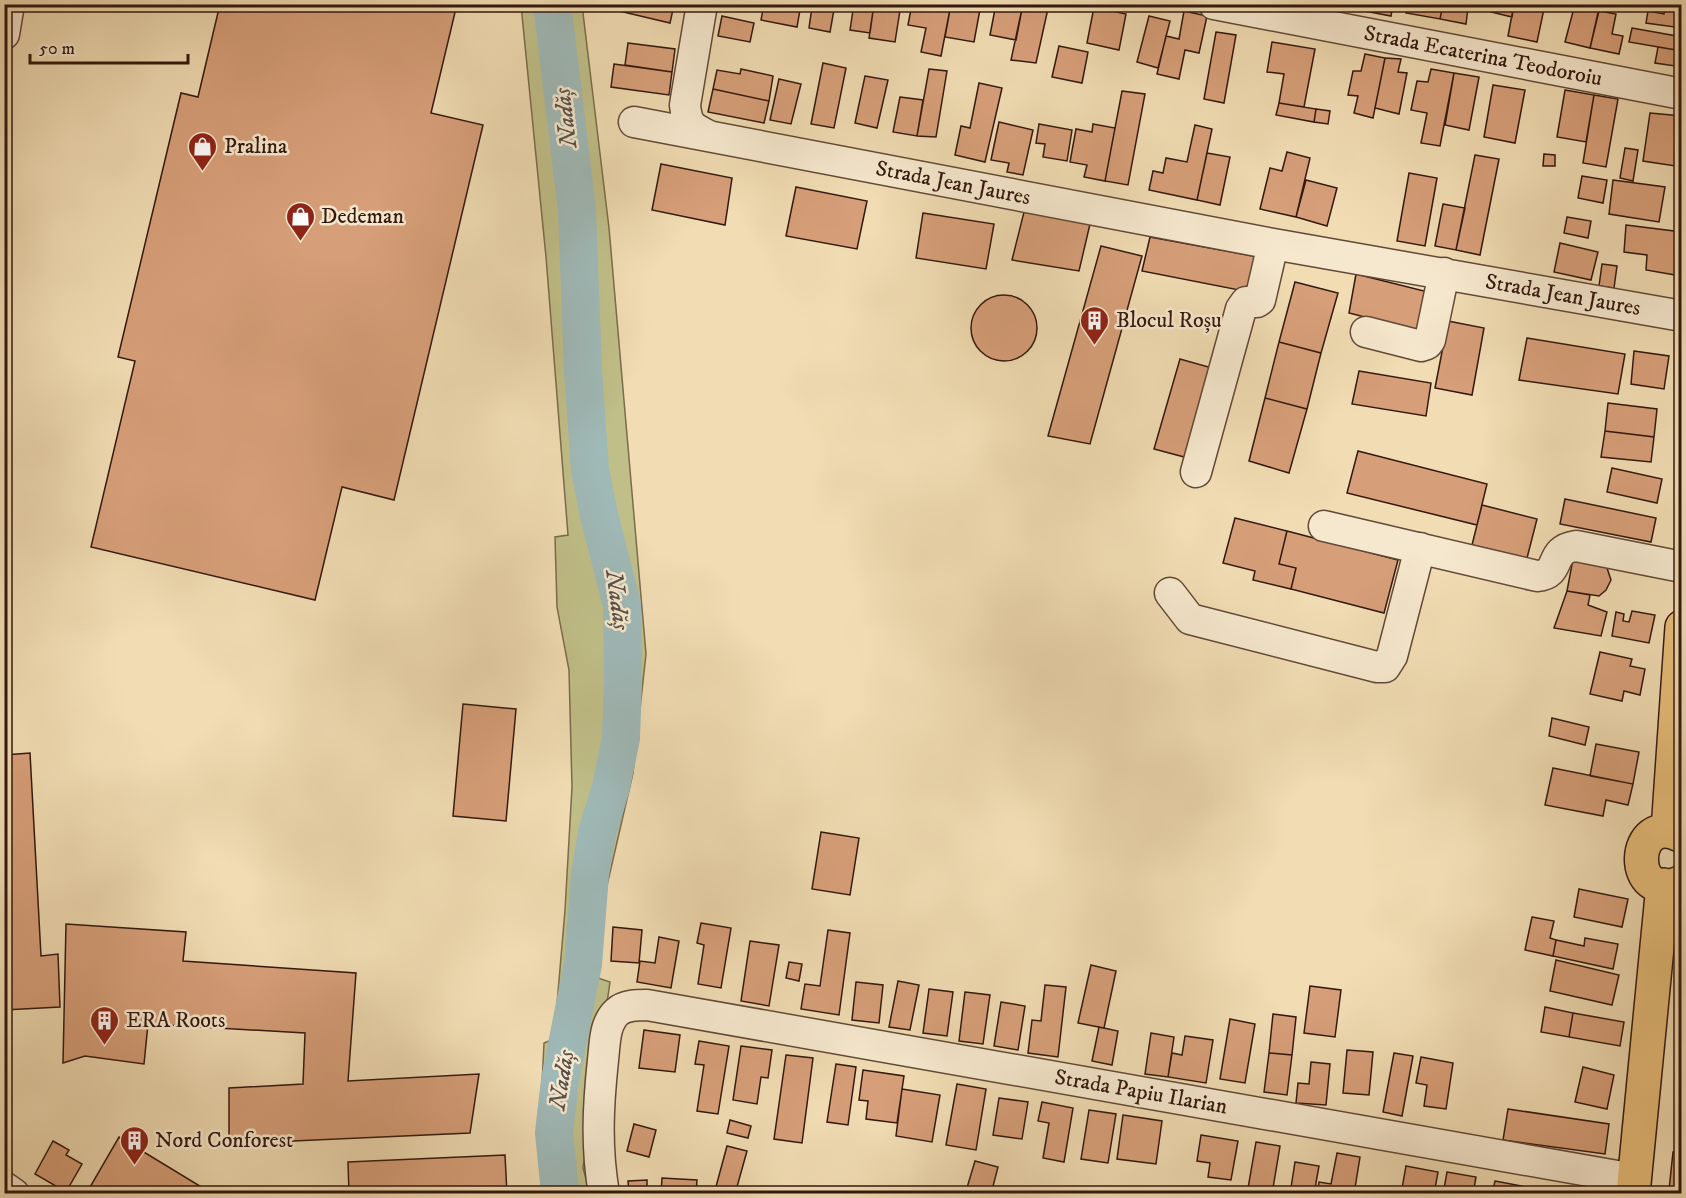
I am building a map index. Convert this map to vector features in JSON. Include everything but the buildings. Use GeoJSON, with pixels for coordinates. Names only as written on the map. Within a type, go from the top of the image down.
{"type":"FeatureCollection","features":[{"type":"Feature","properties":{"kind":"main road"},"geometry":{"type":"LineString","coordinates":[[1634,1186],[1672,883],[1654,882],[1647,877],[1642,869],[1641,853],[1650,837],[1675,833],[1682,627]]}},
{"type":"Feature","properties":{"kind":"street"},"geometry":{"type":"LineString","coordinates":[[4,34],[9,4]]}},
{"type":"Feature","properties":{"kind":"street"},"geometry":{"type":"LineString","coordinates":[[702,4],[685,105],[687,120],[695,129],[709,136]]}},
{"type":"Feature","properties":{"kind":"street","name":"Strada Ecaterina Teodoroiu"},"geometry":{"type":"LineString","coordinates":[[1214,4],[1682,94]]}},
{"type":"Feature","properties":{"kind":"street","name":"Strada Jean Jaures"},"geometry":{"type":"LineString","coordinates":[[634,123],[1273,244],[1682,316]]}},
{"type":"Feature","properties":{"kind":"street"},"geometry":{"type":"LineString","coordinates":[[1196,472],[1241,309],[1246,302],[1254,303],[1260,300],[1273,244]]}},
{"type":"Feature","properties":{"kind":"street"},"geometry":{"type":"LineString","coordinates":[[1366,332],[1421,346],[1427,344],[1430,340],[1444,273]]}},
{"type":"Feature","properties":{"kind":"street"},"geometry":{"type":"LineString","coordinates":[[1324,526],[1537,576],[1546,576],[1560,552],[1576,546],[1682,567]]}},
{"type":"Feature","properties":{"kind":"street"},"geometry":{"type":"LineString","coordinates":[[1170,593],[1190,619],[1377,667],[1385,667],[1392,656],[1420,548]]}},
{"type":"Feature","properties":{"kind":"street","name":"Strada Papiu Ilarian"},"geometry":{"type":"LineString","coordinates":[[604,1194],[597,1113],[606,1029],[616,1012],[631,1005],[647,1005],[1634,1186]]}},
{"type":"Feature","properties":{"kind":"street"},"geometry":{"type":"LineString","coordinates":[[4,1186],[14,1194]]}},
{"type":"Feature","properties":{"kind":"shaded area"},"geometry":{"type":"Polygon","coordinates":[[[521,5],[582,5],[609,228],[646,654],[633,773],[602,907],[595,977],[610,982],[583,1168],[590,1193],[550,1193],[539,1147],[544,1043],[554,1039],[572,787],[569,670],[557,607],[555,537],[568,535],[546,257],[521,5]]]}},
{"type":"Feature","properties":{"kind":"waterway","name":"Nadăș"},"geometry":{"type":"LineString","coordinates":[[552,4],[577,210],[583,371],[590,469],[622,605],[623,681],[621,738],[611,787],[597,833],[590,875],[583,964],[560,1080],[554,1133],[562,1194]]}},
{"type":"Feature","properties":{"kind":"place","name":"Pralina"},"geometry":{"type":"Point","coordinates":[203,172]}},
{"type":"Feature","properties":{"kind":"place","name":"Dedeman"},"geometry":{"type":"Point","coordinates":[300,242]}},
{"type":"Feature","properties":{"kind":"place","name":"Blocul Roșu"},"geometry":{"type":"Point","coordinates":[1095,346]}},
{"type":"Feature","properties":{"kind":"place","name":"ERA Roots"},"geometry":{"type":"Point","coordinates":[105,1046]}},
{"type":"Feature","properties":{"kind":"place","name":"Nord Conforest"},"geometry":{"type":"Point","coordinates":[134,1166]}}]}
